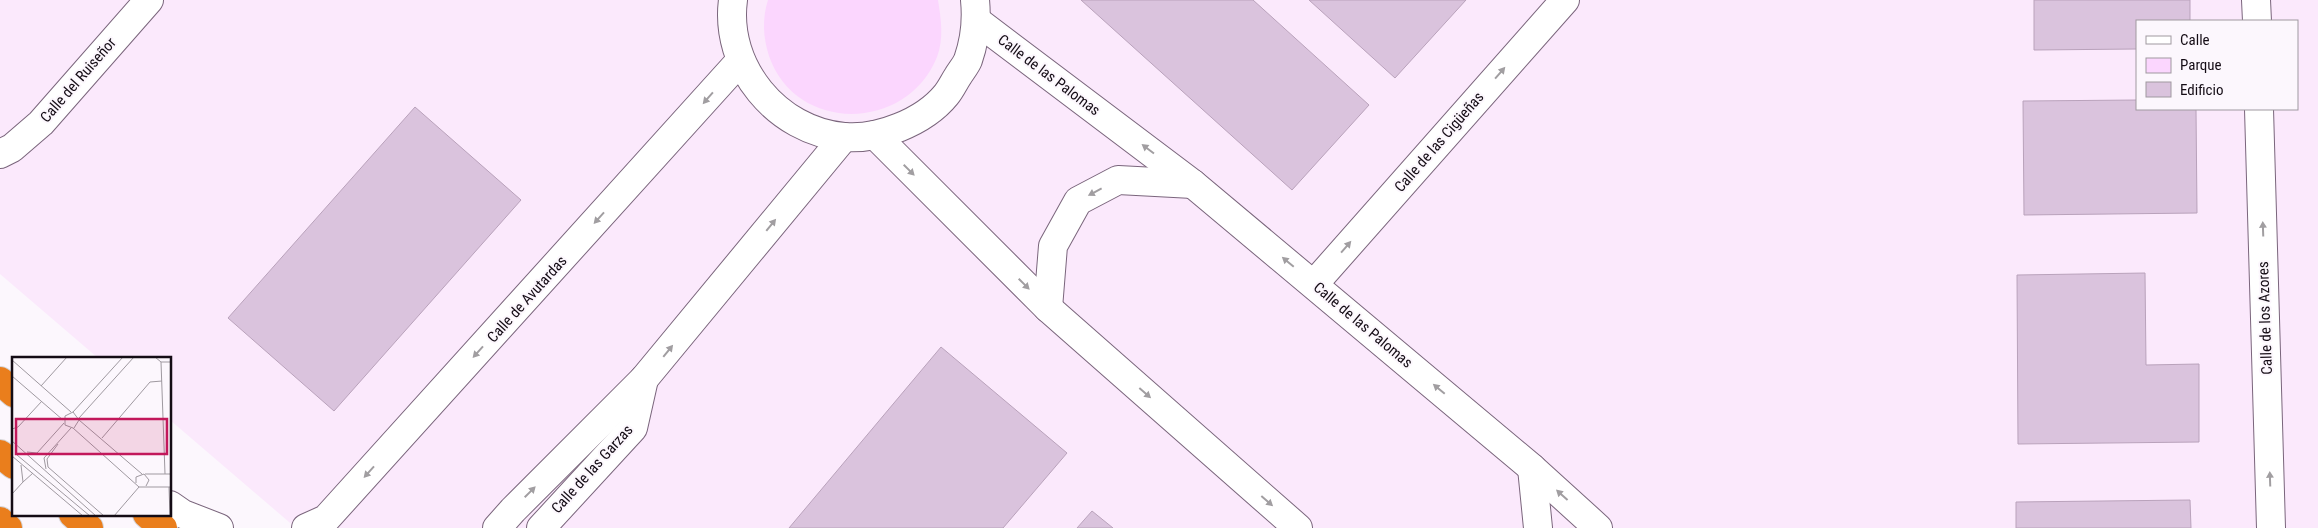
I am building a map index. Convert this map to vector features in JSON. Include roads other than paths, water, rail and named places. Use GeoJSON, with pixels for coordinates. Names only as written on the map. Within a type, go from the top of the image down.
{"type":"FeatureCollection","features":[{"type":"Feature","properties":{"kind":"highway"},"geometry":{"type":"LineString","coordinates":[[0,381],[12,391]]}},
{"type":"Feature","properties":{"kind":"highway"},"geometry":{"type":"LineString","coordinates":[[0,454],[12,463]]}},
{"type":"Feature","properties":{"kind":"highway"},"geometry":{"type":"LineString","coordinates":[[75,516],[89,528]]}},
{"type":"Feature","properties":{"kind":"highway"},"geometry":{"type":"LineString","coordinates":[[149,516],[163,528]]}},
{"type":"Feature","properties":{"kind":"highway"},"geometry":{"type":"LineString","coordinates":[[0,521],[8,528]]}},
{"type":"Feature","properties":{"kind":"street","name":"Calle del Ruiseñor"},"geometry":{"type":"LineString","coordinates":[[0,154],[12,148],[41,123],[149,0]]}},
{"type":"Feature","properties":{"kind":"street","name":"Calle de las Cigüeñas"},"geometry":{"type":"LineString","coordinates":[[1314,284],[1565,0]]}},
{"type":"Feature","properties":{"kind":"street"},"geometry":{"type":"LineString","coordinates":[[2256,0],[2257,20]]}},
{"type":"Feature","properties":{"kind":"street"},"geometry":{"type":"LineString","coordinates":[[726,6],[740,61],[758,90],[782,113],[811,129],[844,137],[875,135],[914,122],[946,96],[968,61],[976,10]]}},
{"type":"Feature","properties":{"kind":"street","name":"Calle de las Palomas"},"geometry":{"type":"LineString","coordinates":[[976,10],[1194,184],[1532,468],[1598,528]]}},
{"type":"Feature","properties":{"kind":"street","name":"Calle de Avutardas"},"geometry":{"type":"LineString","coordinates":[[306,528],[326,519],[740,61]]}},
{"type":"Feature","properties":{"kind":"street","name":"Calle de los Azores"},"geometry":{"type":"LineString","coordinates":[[2259,110],[2271,528]]}},
{"type":"Feature","properties":{"kind":"street"},"geometry":{"type":"LineString","coordinates":[[875,135],[1048,308],[1298,528]]}},
{"type":"Feature","properties":{"kind":"street"},"geometry":{"type":"LineString","coordinates":[[497,528],[644,379],[844,137]]}},
{"type":"Feature","properties":{"kind":"street"},"geometry":{"type":"LineString","coordinates":[[1048,308],[1053,246],[1078,202],[1118,180],[1194,184]]}},
{"type":"Feature","properties":{"kind":"street","name":"Calle de las Garzas"},"geometry":{"type":"LineString","coordinates":[[541,528],[633,428],[644,379]]}},
{"type":"Feature","properties":{"kind":"street"},"geometry":{"type":"LineString","coordinates":[[1532,468],[1538,528]]}},
{"type":"Feature","properties":{"kind":"street"},"geometry":{"type":"LineString","coordinates":[[171,506],[183,514],[219,528]]}}]}
